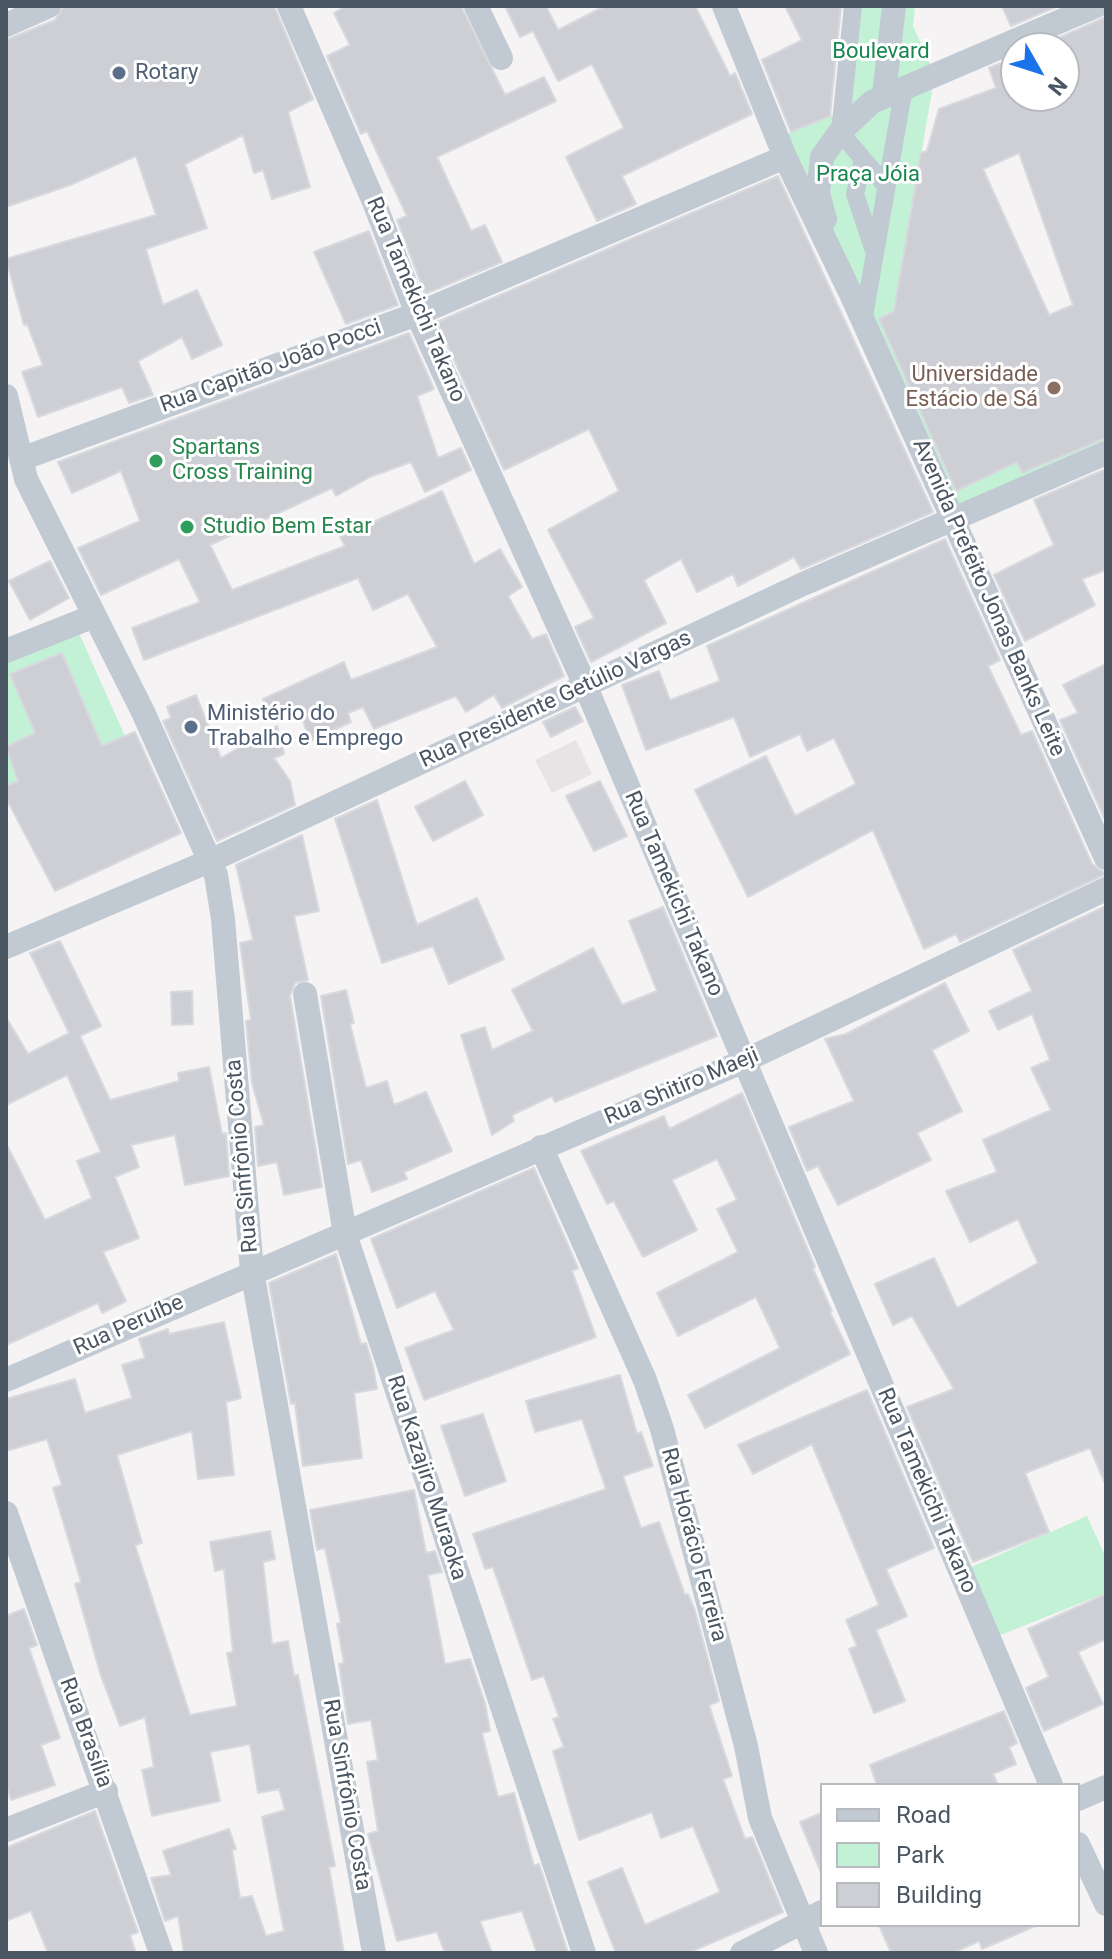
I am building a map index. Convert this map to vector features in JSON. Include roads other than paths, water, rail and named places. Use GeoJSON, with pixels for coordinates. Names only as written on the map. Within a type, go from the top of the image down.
{"type":"FeatureCollection","features":[{"type":"Feature","properties":{"kind":"street"},"geometry":{"type":"LineString","coordinates":[[6,25],[49,6]]}},
{"type":"Feature","properties":{"kind":"street","name":"Rua Tamekichi Takano"},"geometry":{"type":"LineString","coordinates":[[289,6],[374,202],[417,314],[585,685],[1050,1783]]}},
{"type":"Feature","properties":{"kind":"street"},"geometry":{"type":"LineString","coordinates":[[476,6],[501,58]]}},
{"type":"Feature","properties":{"kind":"street","name":"Avenida Prefeito Jonas Banks Leite"},"geometry":{"type":"LineString","coordinates":[[724,6],[785,157],[851,294],[1106,858]]}},
{"type":"Feature","properties":{"kind":"street"},"geometry":{"type":"LineString","coordinates":[[853,6],[840,132],[885,185]]}},
{"type":"Feature","properties":{"kind":"street"},"geometry":{"type":"LineString","coordinates":[[863,322],[885,185],[894,91],[894,6]]}},
{"type":"Feature","properties":{"kind":"street"},"geometry":{"type":"LineString","coordinates":[[894,91],[1096,6]]}},
{"type":"Feature","properties":{"kind":"street","name":"Avenida Prefeito Jonas Banks Leite"},"geometry":{"type":"LineString","coordinates":[[851,294],[818,193],[822,157],[840,132],[894,91]]}},
{"type":"Feature","properties":{"kind":"street","name":"Rua Capitão João Pocci"},"geometry":{"type":"LineString","coordinates":[[21,459],[417,314],[785,157]]}},
{"type":"Feature","properties":{"kind":"street"},"geometry":{"type":"LineString","coordinates":[[863,159],[855,194],[875,252]]}},
{"type":"Feature","properties":{"kind":"street","name":"Rua Sinfrônio Costa"},"geometry":{"type":"LineString","coordinates":[[6,396],[21,459],[34,496],[212,860],[223,919],[252,1271],[374,1953]]}},
{"type":"Feature","properties":{"kind":"street","name":"Rua Presidente Getúlio Vargas"},"geometry":{"type":"LineString","coordinates":[[6,947],[212,860],[585,685],[1106,453]]}},
{"type":"Feature","properties":{"kind":"street"},"geometry":{"type":"LineString","coordinates":[[6,651],[94,616]]}},
{"type":"Feature","properties":{"kind":"street","name":"Rua Shitiro Maeji"},"geometry":{"type":"LineString","coordinates":[[252,1271],[345,1234],[744,1061],[1106,889]]}},
{"type":"Feature","properties":{"kind":"street","name":"Rua Kazajiro Muraoka"},"geometry":{"type":"LineString","coordinates":[[305,994],[345,1234],[584,1953]]}},
{"type":"Feature","properties":{"kind":"street","name":"Rua Horácio Ferreira"},"geometry":{"type":"LineString","coordinates":[[541,1147],[645,1380],[662,1429],[746,1746],[760,1818],[812,1917],[816,1953]]}},
{"type":"Feature","properties":{"kind":"street","name":"Rua Peruíbe"},"geometry":{"type":"LineString","coordinates":[[6,1380],[252,1271]]}},
{"type":"Feature","properties":{"kind":"street","name":"Rua Brasília"},"geometry":{"type":"LineString","coordinates":[[6,1513],[161,1953]]}},
{"type":"Feature","properties":{"kind":"street"},"geometry":{"type":"LineString","coordinates":[[1080,1798],[1106,1787]]}},
{"type":"Feature","properties":{"kind":"street"},"geometry":{"type":"LineString","coordinates":[[6,1830],[106,1791]]}},
{"type":"Feature","properties":{"kind":"street"},"geometry":{"type":"LineString","coordinates":[[1080,1848],[1106,1904]]}},
{"type":"Feature","properties":{"kind":"street"},"geometry":{"type":"LineString","coordinates":[[742,1953],[812,1917]]}},
{"type":"Feature","properties":{"kind":"place","name":"Rotary"},"geometry":{"type":"Point","coordinates":[119,73]}},
{"type":"Feature","properties":{"kind":"place","name":"Universidade Estácio de Sá"},"geometry":{"type":"Point","coordinates":[1054,388]}},
{"type":"Feature","properties":{"kind":"place","name":"Spartans Cross Training"},"geometry":{"type":"Point","coordinates":[156,461]}},
{"type":"Feature","properties":{"kind":"place","name":"Studio Bem Estar"},"geometry":{"type":"Point","coordinates":[187,527]}},
{"type":"Feature","properties":{"kind":"place","name":"Ministério do Trabalho e Emprego"},"geometry":{"type":"Point","coordinates":[191,727]}},
{"type":"Feature","properties":{"kind":"park label","name":"Boulevard"},"geometry":{"type":"Point","coordinates":[881,52]}},
{"type":"Feature","properties":{"kind":"park label","name":"Praça Jóia"},"geometry":{"type":"Point","coordinates":[868,175]}}]}
